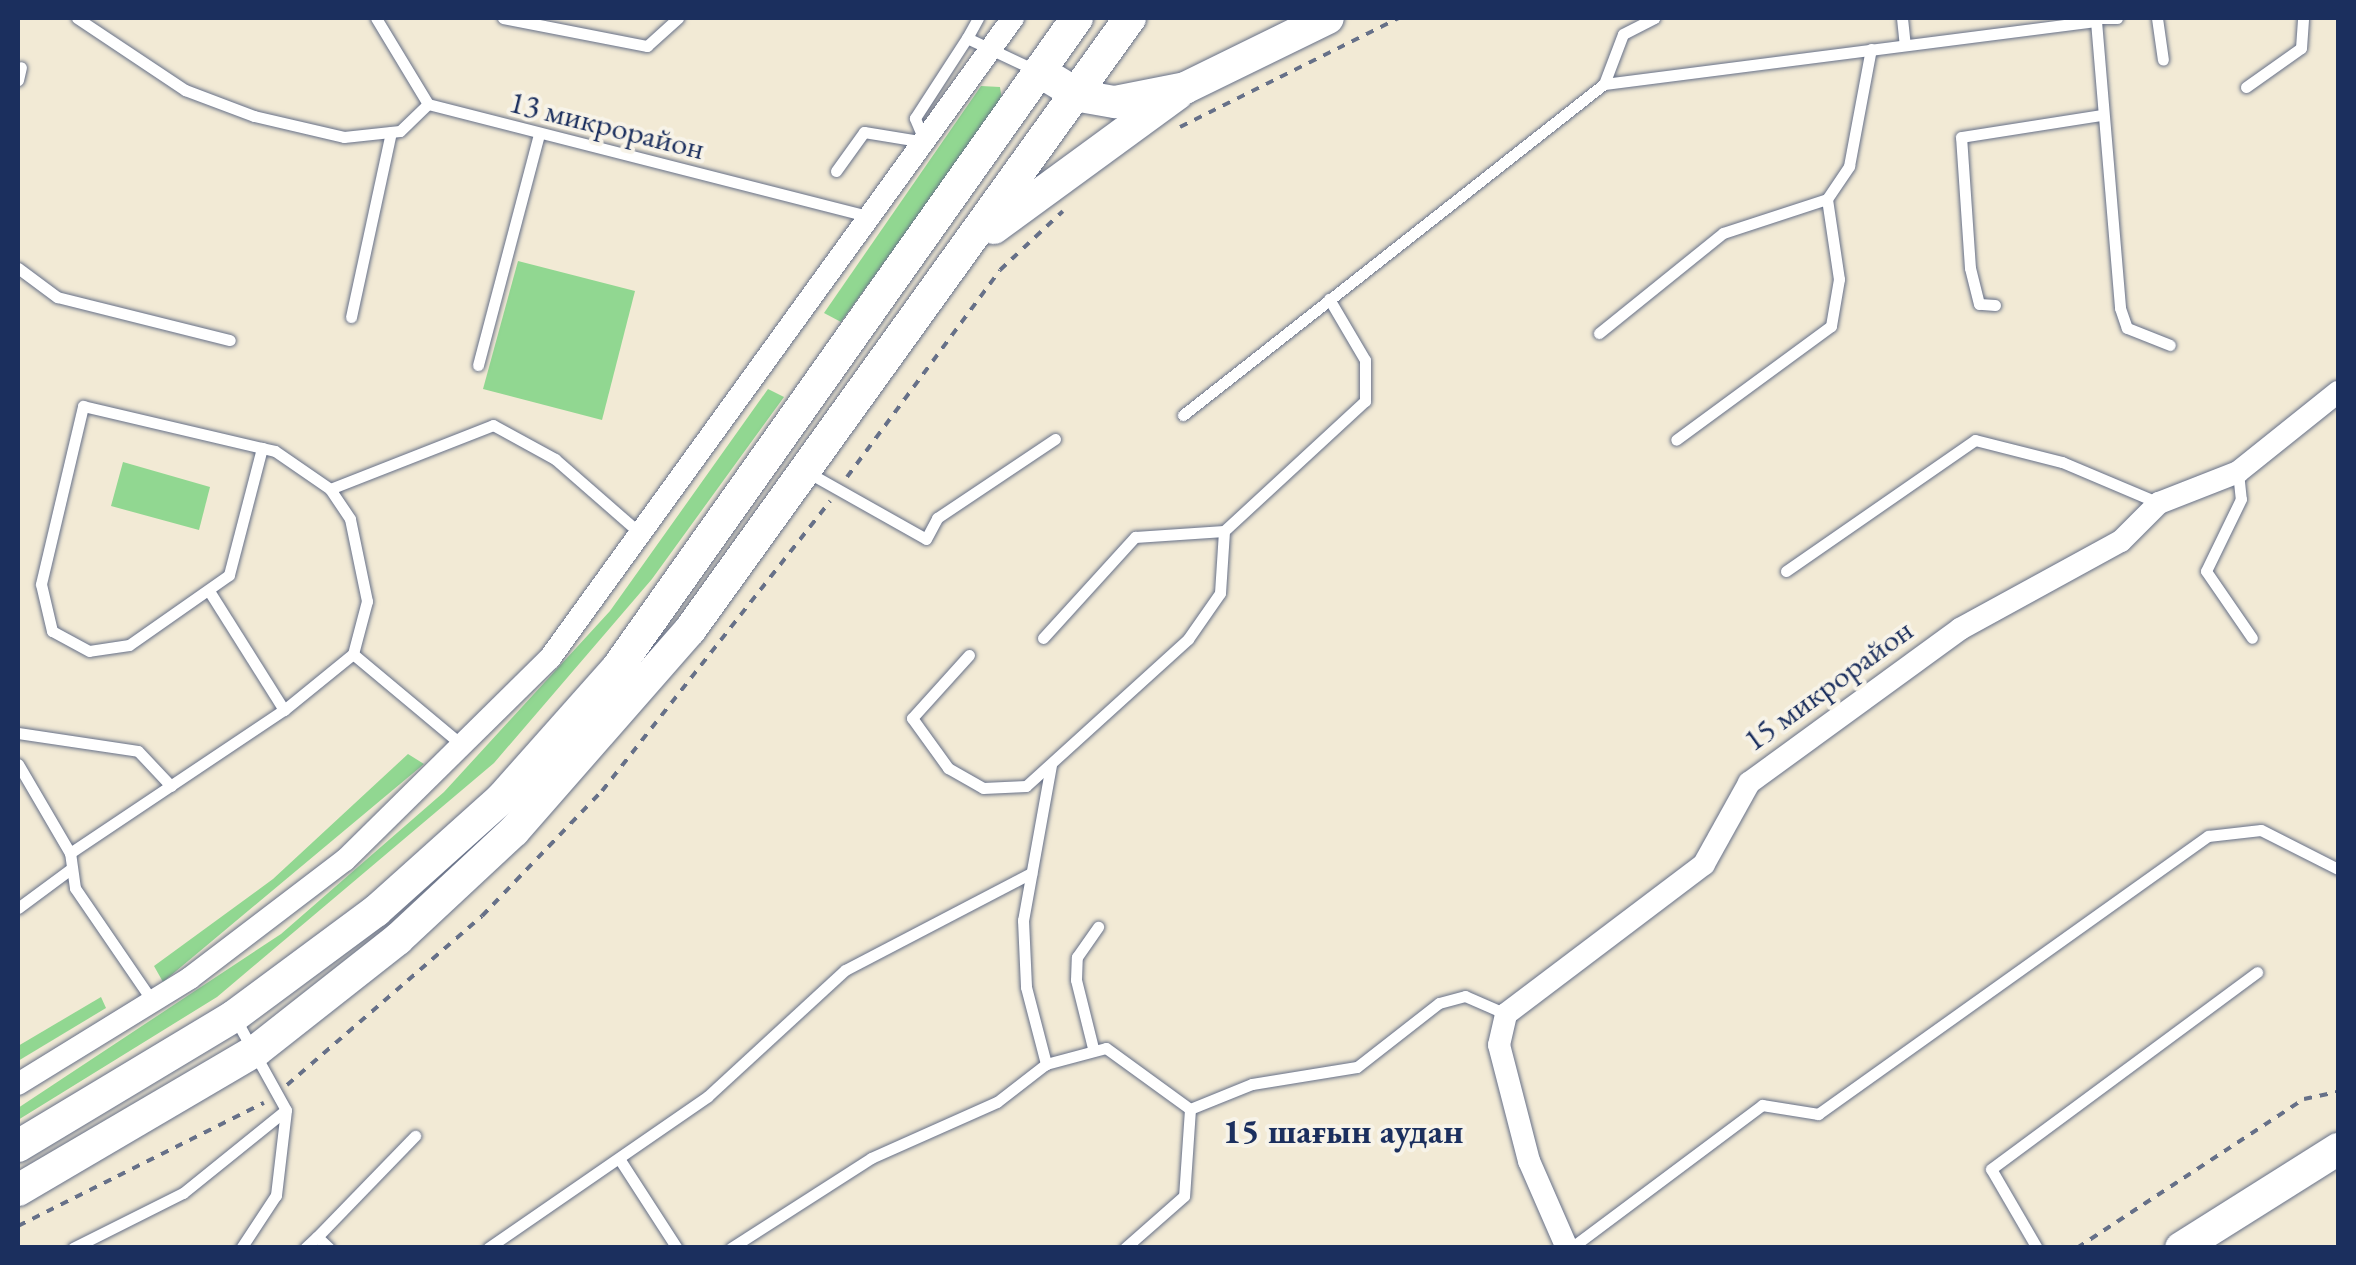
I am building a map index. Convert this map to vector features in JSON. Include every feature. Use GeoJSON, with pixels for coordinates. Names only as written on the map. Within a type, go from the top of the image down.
{"type":"FeatureCollection","features":[{"type":"Feature","properties":{"kind":"main road"},"geometry":{"type":"LineString","coordinates":[[18,1146],[234,1016],[376,911],[487,812],[618,667],[1077,18]]}},
{"type":"Feature","properties":{"kind":"main road"},"geometry":{"type":"LineString","coordinates":[[18,1190],[257,1050],[398,939],[514,831],[690,630],[952,262],[1080,96],[1130,18]]}},
{"type":"Feature","properties":{"kind":"main road"},"geometry":{"type":"LineString","coordinates":[[952,262],[1185,88],[1328,18]]}},
{"type":"Feature","properties":{"kind":"main road"},"geometry":{"type":"LineString","coordinates":[[1039,71],[1080,96],[1115,102],[1185,88]]}},
{"type":"Feature","properties":{"kind":"main road"},"geometry":{"type":"LineString","coordinates":[[2180,1248],[2338,1149]]}},
{"type":"Feature","properties":{"kind":"street"},"geometry":{"type":"LineString","coordinates":[[18,1084],[153,1002],[345,860],[465,747],[644,536],[1013,18]]}},
{"type":"Feature","properties":{"kind":"street","name":"15 микрорайон"},"geometry":{"type":"LineString","coordinates":[[1506,1014],[1704,864],[1749,783],[1960,629],[2121,541],[2159,503],[2238,472],[2338,392]]}},
{"type":"Feature","properties":{"kind":"street"},"geometry":{"type":"LineString","coordinates":[[1506,1014],[1499,1044],[1529,1161],[1569,1248]]}},
{"type":"Feature","properties":{"kind":"lane"},"geometry":{"type":"LineString","coordinates":[[77,18],[186,90],[254,116],[344,137],[392,132],[428,104],[376,18]]}},
{"type":"Feature","properties":{"kind":"lane"},"geometry":{"type":"LineString","coordinates":[[504,18],[647,46],[678,18]]}},
{"type":"Feature","properties":{"kind":"lane"},"geometry":{"type":"LineString","coordinates":[[924,142],[914,118],[978,18]]}},
{"type":"Feature","properties":{"kind":"lane"},"geometry":{"type":"LineString","coordinates":[[1604,84],[1623,34],[1654,18]]}},
{"type":"Feature","properties":{"kind":"lane"},"geometry":{"type":"LineString","coordinates":[[1902,18],[1904,46]]}},
{"type":"Feature","properties":{"kind":"lane"},"geometry":{"type":"LineString","coordinates":[[1183,416],[1604,84],[2117,18]]}},
{"type":"Feature","properties":{"kind":"lane"},"geometry":{"type":"LineString","coordinates":[[2157,18],[2163,60]]}},
{"type":"Feature","properties":{"kind":"lane"},"geometry":{"type":"LineString","coordinates":[[2246,86],[2301,48],[2302,18]]}},
{"type":"Feature","properties":{"kind":"lane"},"geometry":{"type":"LineString","coordinates":[[2095,19],[2120,308],[2127,328],[2170,345]]}},
{"type":"Feature","properties":{"kind":"lane"},"geometry":{"type":"LineString","coordinates":[[967,38],[1039,71]]}},
{"type":"Feature","properties":{"kind":"lane"},"geometry":{"type":"LineString","coordinates":[[1599,333],[1723,233],[1826,198],[1849,166],[1871,49]]}},
{"type":"Feature","properties":{"kind":"lane","name":"13 микрорайон"},"geometry":{"type":"LineString","coordinates":[[428,104],[538,138],[872,217]]}},
{"type":"Feature","properties":{"kind":"lane"},"geometry":{"type":"LineString","coordinates":[[1995,305],[1979,304],[1970,268],[1961,138],[2101,115]]}},
{"type":"Feature","properties":{"kind":"lane"},"geometry":{"type":"LineString","coordinates":[[351,317],[392,132]]}},
{"type":"Feature","properties":{"kind":"lane"},"geometry":{"type":"LineString","coordinates":[[836,171],[864,132],[924,142]]}},
{"type":"Feature","properties":{"kind":"lane"},"geometry":{"type":"LineString","coordinates":[[478,365],[538,138]]}},
{"type":"Feature","properties":{"kind":"lane"},"geometry":{"type":"LineString","coordinates":[[1676,440],[1830,326],[1839,279],[1826,198]]}},
{"type":"Feature","properties":{"kind":"lane"},"geometry":{"type":"LineString","coordinates":[[18,268],[57,298],[230,340]]}},
{"type":"Feature","properties":{"kind":"lane"},"geometry":{"type":"LineString","coordinates":[[1042,638],[1135,536],[1224,530],[1366,401],[1366,360],[1328,298]]}},
{"type":"Feature","properties":{"kind":"lane"},"geometry":{"type":"LineString","coordinates":[[70,853],[284,710],[353,654],[367,602],[350,519],[330,489],[262,448],[83,406],[42,584],[52,631],[89,651],[129,645],[229,574],[262,448]]}},
{"type":"Feature","properties":{"kind":"lane"},"geometry":{"type":"LineString","coordinates":[[330,489],[493,425],[555,459],[644,536]]}},
{"type":"Feature","properties":{"kind":"lane"},"geometry":{"type":"LineString","coordinates":[[802,469],[926,539],[937,518],[1055,439]]}},
{"type":"Feature","properties":{"kind":"lane"},"geometry":{"type":"LineString","coordinates":[[1786,571],[1975,440],[2062,462],[2159,503]]}},
{"type":"Feature","properties":{"kind":"lane"},"geometry":{"type":"LineString","coordinates":[[2238,472],[2241,499],[2206,571],[2252,638]]}},
{"type":"Feature","properties":{"kind":"lane"},"geometry":{"type":"LineString","coordinates":[[970,655],[912,718],[948,768],[984,788],[1026,786],[1188,639],[1220,593],[1224,530]]}},
{"type":"Feature","properties":{"kind":"lane"},"geometry":{"type":"LineString","coordinates":[[209,591],[284,710]]}},
{"type":"Feature","properties":{"kind":"lane"},"geometry":{"type":"LineString","coordinates":[[353,654],[465,747]]}},
{"type":"Feature","properties":{"kind":"lane"},"geometry":{"type":"LineString","coordinates":[[18,732],[138,751],[172,786]]}},
{"type":"Feature","properties":{"kind":"lane"},"geometry":{"type":"LineString","coordinates":[[18,764],[70,853],[75,888],[153,1002]]}},
{"type":"Feature","properties":{"kind":"lane"},"geometry":{"type":"LineString","coordinates":[[1046,1064],[1026,987],[1031,873],[1051,766]]}},
{"type":"Feature","properties":{"kind":"lane"},"geometry":{"type":"LineString","coordinates":[[1569,1248],[1762,1105],[1818,1114],[2208,836],[2262,830],[2338,869]]}},
{"type":"Feature","properties":{"kind":"lane"},"geometry":{"type":"LineString","coordinates":[[18,908],[72,868]]}},
{"type":"Feature","properties":{"kind":"lane"},"geometry":{"type":"LineString","coordinates":[[488,1248],[708,1096],[845,970],[1031,873]]}},
{"type":"Feature","properties":{"kind":"lane"},"geometry":{"type":"LineString","coordinates":[[1093,1048],[1076,980],[1077,957],[1098,927]]}},
{"type":"Feature","properties":{"kind":"lane"},"geometry":{"type":"LineString","coordinates":[[2037,1248],[1991,1169],[2257,972]]}},
{"type":"Feature","properties":{"kind":"lane"},"geometry":{"type":"LineString","coordinates":[[1190,1109],[1252,1084],[1357,1067],[1439,1004],[1464,996],[1506,1014]]}},
{"type":"Feature","properties":{"kind":"lane"},"geometry":{"type":"LineString","coordinates":[[234,1016],[257,1050],[286,1110],[276,1196],[240,1248]]}},
{"type":"Feature","properties":{"kind":"lane"},"geometry":{"type":"LineString","coordinates":[[731,1248],[870,1158],[997,1102],[1046,1064],[1093,1048],[1133,1061],[1190,1109]]}},
{"type":"Feature","properties":{"kind":"lane"},"geometry":{"type":"LineString","coordinates":[[1124,1248],[1184,1196],[1190,1109]]}},
{"type":"Feature","properties":{"kind":"lane"},"geometry":{"type":"LineString","coordinates":[[73,1248],[183,1193],[286,1110]]}},
{"type":"Feature","properties":{"kind":"lane"},"geometry":{"type":"LineString","coordinates":[[305,1248],[415,1136]]}},
{"type":"Feature","properties":{"kind":"lane"},"geometry":{"type":"LineString","coordinates":[[620,1160],[677,1248]]}},
{"type":"Feature","properties":{"kind":"lane"},"geometry":{"type":"LineString","coordinates":[[317,1237],[329,1248]]}},
{"type":"Feature","properties":{"kind":"path"},"geometry":{"type":"LineString","coordinates":[[2077,1248],[2304,1099],[2338,1092]]}},
{"type":"Feature","properties":{"kind":"green space"},"geometry":{"type":"Polygon","coordinates":[[[981,86],[1000,87],[1002,100],[841,322],[824,313],[981,86]]]}},
{"type":"Feature","properties":{"kind":"green space"},"geometry":{"type":"Polygon","coordinates":[[[518,261],[635,291],[602,420],[483,389],[518,261]]]}},
{"type":"Feature","properties":{"kind":"green space"},"geometry":{"type":"Polygon","coordinates":[[[768,389],[784,397],[652,579],[494,763],[217,997],[18,1120],[18,1108],[281,934],[444,792],[610,611],[768,389]]]}},
{"type":"Feature","properties":{"kind":"green space"},"geometry":{"type":"Polygon","coordinates":[[[123,462],[210,487],[199,530],[111,506],[123,462]]]}},
{"type":"Feature","properties":{"kind":"green space"},"geometry":{"type":"Polygon","coordinates":[[[408,754],[424,764],[163,982],[154,966],[273,879],[408,754]]]}},
{"type":"Feature","properties":{"kind":"green space"},"geometry":{"type":"Polygon","coordinates":[[[101,997],[106,1008],[18,1061],[18,1046],[101,997]]]}},
{"type":"Feature","properties":{"kind":"district","name":"15 шағын аудан"},"geometry":{"type":"Point","coordinates":[1343,1131]}}]}
